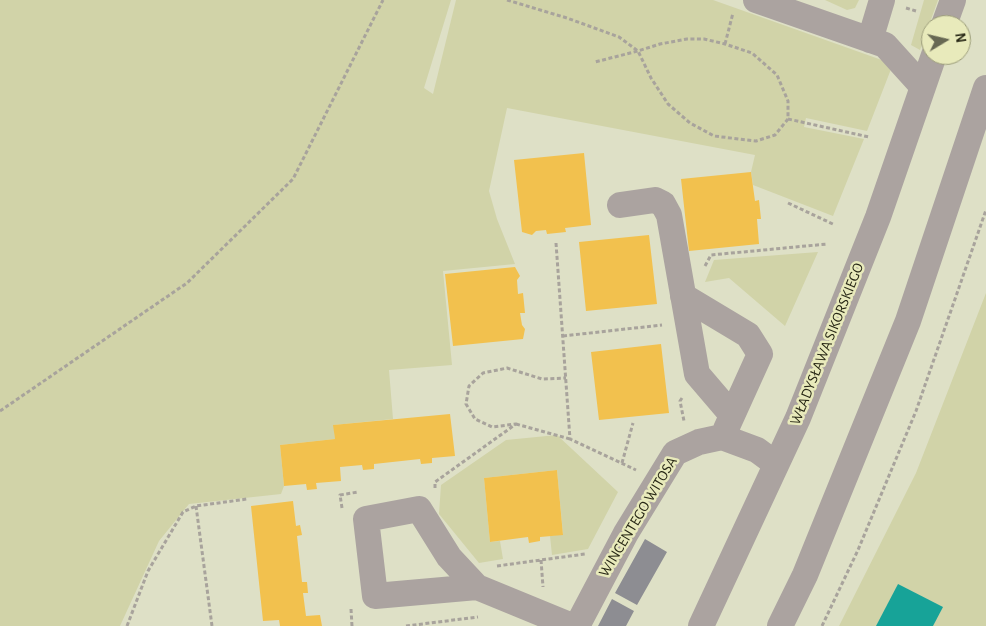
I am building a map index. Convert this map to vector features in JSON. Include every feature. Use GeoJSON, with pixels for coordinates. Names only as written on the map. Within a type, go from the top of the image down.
{"type":"FeatureCollection","features":[{"type":"Feature","properties":{"kind":"street"},"geometry":{"type":"LineString","coordinates":[[870,40],[882,0]]}},
{"type":"Feature","properties":{"kind":"street"},"geometry":{"type":"LineString","coordinates":[[948,15],[953,0]]}},
{"type":"Feature","properties":{"kind":"street"},"geometry":{"type":"LineString","coordinates":[[745,4],[885,45],[923,87]]}},
{"type":"Feature","properties":{"kind":"street","name":"WŁADYSŁAWA SIKORSKIEGO"},"geometry":{"type":"LineString","coordinates":[[701,626],[798,418],[878,217],[931,65]]}},
{"type":"Feature","properties":{"kind":"street"},"geometry":{"type":"LineString","coordinates":[[780,626],[805,575],[908,321],[986,88]]}},
{"type":"Feature","properties":{"kind":"street"},"geometry":{"type":"LineString","coordinates":[[620,205],[655,200],[663,204],[669,215],[697,374],[727,426],[776,464]]}},
{"type":"Feature","properties":{"kind":"street"},"geometry":{"type":"LineString","coordinates":[[684,296],[748,335],[760,354],[727,426]]}},
{"type":"Feature","properties":{"kind":"street","name":"WINCENTEGO WITOSA"},"geometry":{"type":"LineString","coordinates":[[577,626],[626,532],[675,453],[727,426]]}},
{"type":"Feature","properties":{"kind":"street"},"geometry":{"type":"LineString","coordinates":[[477,587],[375,596],[366,519],[419,509],[449,557],[477,587],[572,626]]}},
{"type":"Feature","properties":{"kind":"path"},"geometry":{"type":"LineString","coordinates":[[0,411],[187,283],[293,179],[383,0]]}},
{"type":"Feature","properties":{"kind":"path"},"geometry":{"type":"LineString","coordinates":[[507,0],[567,18],[619,37],[638,51],[651,78],[668,104],[690,123],[714,136],[756,141],[775,135],[788,119],[788,101],[777,76],[752,53],[724,44],[704,39],[686,39],[638,51],[595,62]]}},
{"type":"Feature","properties":{"kind":"path"},"geometry":{"type":"LineString","coordinates":[[724,44],[745,4]]}},
{"type":"Feature","properties":{"kind":"path"},"geometry":{"type":"LineString","coordinates":[[788,119],[869,136]]}},
{"type":"Feature","properties":{"kind":"path"},"geometry":{"type":"LineString","coordinates":[[788,203],[835,225]]}},
{"type":"Feature","properties":{"kind":"path"},"geometry":{"type":"LineString","coordinates":[[822,626],[858,550],[916,411],[986,212]]}},
{"type":"Feature","properties":{"kind":"path"},"geometry":{"type":"LineString","coordinates":[[556,243],[570,439]]}},
{"type":"Feature","properties":{"kind":"path"},"geometry":{"type":"LineString","coordinates":[[563,336],[667,324]]}},
{"type":"Feature","properties":{"kind":"path"},"geometry":{"type":"LineString","coordinates":[[566,378],[542,378],[507,368],[484,373],[470,386],[466,404],[475,419],[492,427],[516,424],[570,439],[636,470]]}},
{"type":"Feature","properties":{"kind":"path"},"geometry":{"type":"LineString","coordinates":[[684,424],[680,401],[686,391]]}},
{"type":"Feature","properties":{"kind":"path"},"geometry":{"type":"LineString","coordinates":[[435,490],[435,482],[516,424]]}},
{"type":"Feature","properties":{"kind":"path"},"geometry":{"type":"LineString","coordinates":[[622,464],[633,424]]}},
{"type":"Feature","properties":{"kind":"path"},"geometry":{"type":"LineString","coordinates":[[127,626],[148,571],[183,512],[196,506],[247,499]]}},
{"type":"Feature","properties":{"kind":"path"},"geometry":{"type":"LineString","coordinates":[[196,506],[212,626]]}},
{"type":"Feature","properties":{"kind":"path"},"geometry":{"type":"LineString","coordinates":[[494,566],[591,554]]}},
{"type":"Feature","properties":{"kind":"path"},"geometry":{"type":"LineString","coordinates":[[406,626],[482,616]]}},
{"type":"Feature","properties":{"kind":"green space"},"geometry":{"type":"Polygon","coordinates":[[[0,0],[451,0],[424,88],[433,94],[456,0],[713,0],[893,64],[867,131],[806,118],[804,127],[864,139],[833,216],[753,185],[751,172],[755,155],[507,108],[489,191],[497,219],[515,264],[443,271],[452,365],[389,370],[393,419],[334,425],[335,439],[280,445],[284,486],[281,494],[189,504],[159,541],[120,626],[0,626],[0,0]]]}},
{"type":"Feature","properties":{"kind":"green space"},"geometry":{"type":"Polygon","coordinates":[[[825,0],[859,0],[855,8],[847,10],[825,0]]]}},
{"type":"Feature","properties":{"kind":"green space"},"geometry":{"type":"Polygon","coordinates":[[[924,0],[938,0],[933,15],[921,15],[920,50],[911,45],[924,0]]]}},
{"type":"Feature","properties":{"kind":"green space"},"geometry":{"type":"Polygon","coordinates":[[[818,252],[785,326],[729,278],[705,282],[714,260],[818,252]]]}},
{"type":"Feature","properties":{"kind":"green space"},"geometry":{"type":"Polygon","coordinates":[[[986,293],[986,626],[839,626],[916,473],[986,293]]]}},
{"type":"Feature","properties":{"kind":"green space"},"geometry":{"type":"Polygon","coordinates":[[[557,435],[618,492],[588,549],[552,555],[550,536],[563,534],[557,470],[484,478],[490,542],[500,541],[503,559],[479,563],[439,514],[441,485],[506,440],[557,435]]]}},
{"type":"Feature","properties":{"kind":"building: Homes"},"geometry":{"type":"Polygon","coordinates":[[[584,153],[591,225],[565,228],[566,232],[547,234],[546,230],[536,231],[532,235],[522,232],[514,160],[584,153]]]}},
{"type":"Feature","properties":{"kind":"building: Homes"},"geometry":{"type":"Polygon","coordinates":[[[751,172],[755,201],[759,200],[761,219],[757,219],[759,244],[689,251],[681,179],[751,172]]]}},
{"type":"Feature","properties":{"kind":"building: Homes"},"geometry":{"type":"Polygon","coordinates":[[[649,235],[657,304],[586,311],[579,242],[649,235]]]}},
{"type":"Feature","properties":{"kind":"building: Homes"},"geometry":{"type":"Polygon","coordinates":[[[515,267],[520,276],[517,280],[518,294],[523,293],[525,313],[520,313],[522,325],[525,329],[523,339],[453,346],[445,274],[515,267]]]}},
{"type":"Feature","properties":{"kind":"building: Homes"},"geometry":{"type":"Polygon","coordinates":[[[661,344],[669,413],[599,420],[591,352],[661,344]]]}},
{"type":"Feature","properties":{"kind":"building: Homes"},"geometry":{"type":"Polygon","coordinates":[[[450,414],[455,456],[432,458],[432,463],[421,464],[420,459],[374,464],[374,469],[363,470],[362,465],[340,467],[341,481],[316,483],[317,489],[307,490],[306,484],[284,486],[280,445],[335,439],[333,425],[450,414]]]}},
{"type":"Feature","properties":{"kind":"building: Homes"},"geometry":{"type":"Polygon","coordinates":[[[557,470],[563,535],[540,537],[540,541],[529,543],[528,537],[490,542],[484,478],[557,470]]]}},
{"type":"Feature","properties":{"kind":"building: Homes"},"geometry":{"type":"Polygon","coordinates":[[[293,501],[296,526],[300,525],[302,535],[297,536],[302,582],[307,582],[308,593],[303,593],[306,616],[320,615],[322,626],[280,626],[279,620],[263,621],[251,506],[293,501]]]}},
{"type":"Feature","properties":{"kind":"building: Public"},"geometry":{"type":"Polygon","coordinates":[[[898,584],[943,607],[933,626],[876,626],[898,584]]]}},
{"type":"Feature","properties":{"kind":"building: Industry"},"geometry":{"type":"Polygon","coordinates":[[[645,539],[667,552],[637,605],[615,593],[645,539]]]}},
{"type":"Feature","properties":{"kind":"building: Industry"},"geometry":{"type":"Polygon","coordinates":[[[612,599],[634,611],[626,626],[598,626],[612,599]]]}}]}
